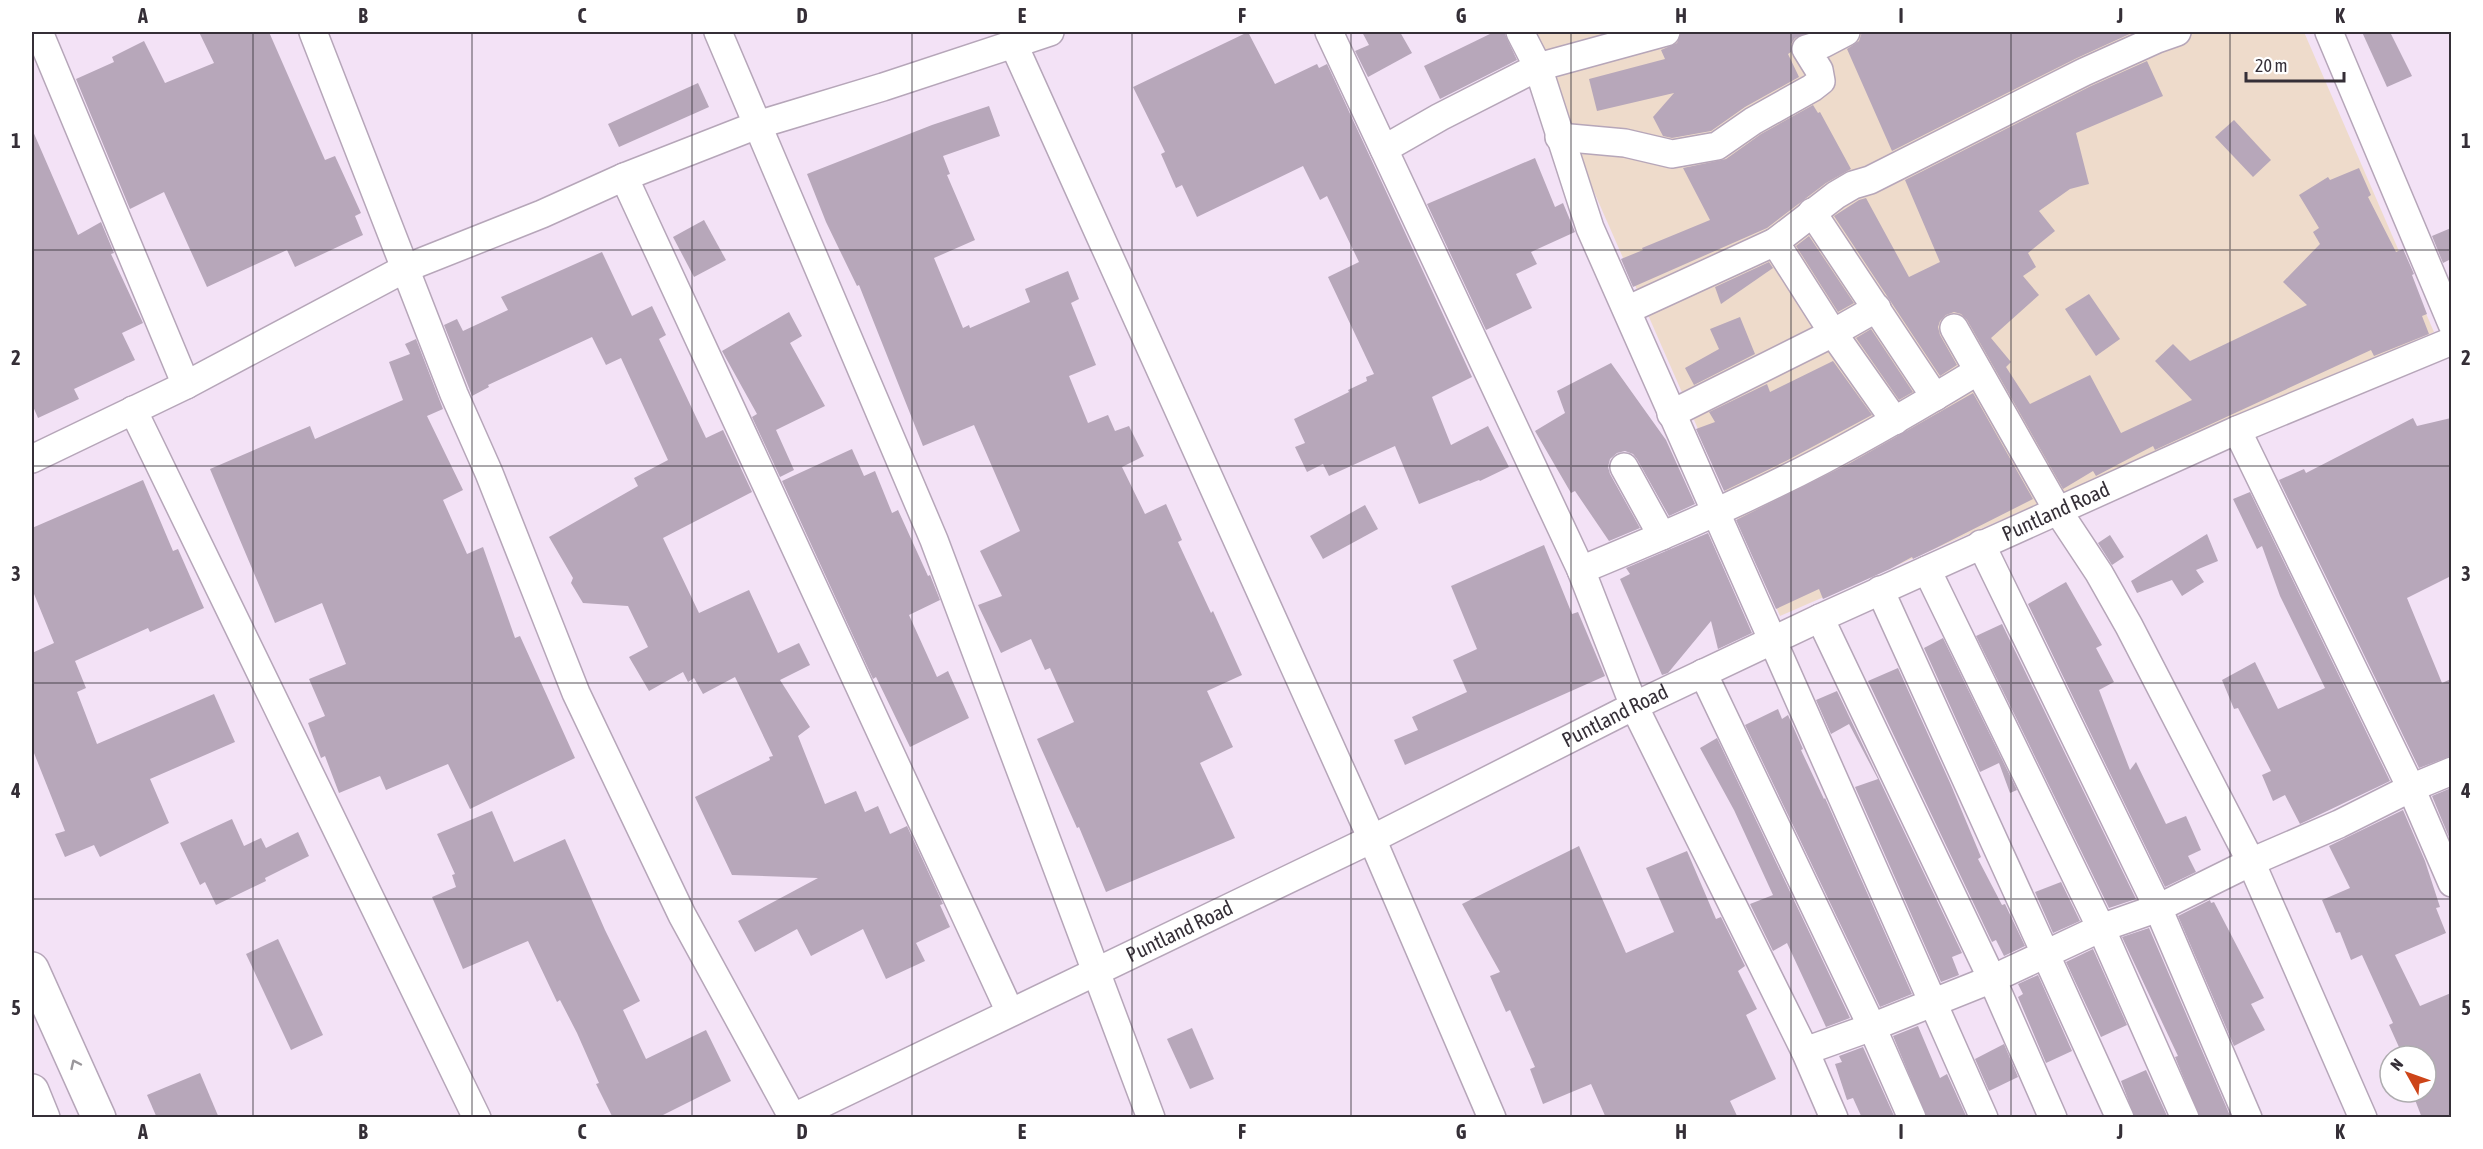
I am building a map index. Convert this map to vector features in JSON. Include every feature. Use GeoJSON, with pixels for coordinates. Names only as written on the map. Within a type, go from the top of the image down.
{"type":"FeatureCollection","features":[{"type":"Feature","properties":{"kind":"highway"},"geometry":{"type":"LineString","coordinates":[[32,969],[99,1118]]}},
{"type":"Feature","properties":{"kind":"highway"},"geometry":{"type":"LineString","coordinates":[[32,1091],[44,1118]]}},
{"type":"Feature","properties":{"kind":"street"},"geometry":{"type":"LineString","coordinates":[[39,32],[186,386]]}},
{"type":"Feature","properties":{"kind":"street"},"geometry":{"type":"LineString","coordinates":[[314,32],[454,394],[489,473],[576,693],[682,915],[793,1117]]}},
{"type":"Feature","properties":{"kind":"street"},"geometry":{"type":"LineString","coordinates":[[718,32],[934,540],[1151,1118]]}},
{"type":"Feature","properties":{"kind":"street"},"geometry":{"type":"LineString","coordinates":[[32,459],[186,386],[406,268],[756,125],[883,87],[1050,32]]}},
{"type":"Feature","properties":{"kind":"street"},"geometry":{"type":"LineString","coordinates":[[1329,32],[1581,570],[1634,706],[1805,1051],[1834,1118]]}},
{"type":"Feature","properties":{"kind":"street"},"geometry":{"type":"LineString","coordinates":[[1520,32],[1538,67],[1590,228],[1983,1118]]}},
{"type":"Feature","properties":{"kind":"street"},"geometry":{"type":"LineString","coordinates":[[1384,149],[1440,117],[1538,67],[1666,32]]}},
{"type":"Feature","properties":{"kind":"street"},"geometry":{"type":"LineString","coordinates":[[1802,40],[1823,44],[1846,32]]}},
{"type":"Feature","properties":{"kind":"street"},"geometry":{"type":"LineString","coordinates":[[1627,309],[1775,242],[1812,212],[1853,185],[1881,176],[2084,72],[2177,32]]}},
{"type":"Feature","properties":{"kind":"street"},"geometry":{"type":"LineString","coordinates":[[2329,32],[2451,324]]}},
{"type":"Feature","properties":{"kind":"street"},"geometry":{"type":"LineString","coordinates":[[1559,137],[1624,143],[1672,154],[1718,146],[1753,121],[1821,81],[1819,70],[1802,40]]}},
{"type":"Feature","properties":{"kind":"street"},"geometry":{"type":"LineString","coordinates":[[1013,43],[1372,839],[1492,1118]]}},
{"type":"Feature","properties":{"kind":"street"},"geometry":{"type":"LineString","coordinates":[[624,177],[1010,1012]]}},
{"type":"Feature","properties":{"kind":"street"},"geometry":{"type":"LineString","coordinates":[[1812,212],[1935,397]]}},
{"type":"Feature","properties":{"kind":"street"},"geometry":{"type":"LineString","coordinates":[[1775,242],[1833,333],[1895,421]]}},
{"type":"Feature","properties":{"kind":"street"},"geometry":{"type":"LineString","coordinates":[[1671,414],[1833,333],[1877,308]]}},
{"type":"Feature","properties":{"kind":"street"},"geometry":{"type":"LineString","coordinates":[[1954,328],[2058,511],[2099,573],[2129,626],[2251,862],[2363,1118]]}},
{"type":"Feature","properties":{"kind":"street","name":"Puntland Road"},"geometry":{"type":"LineString","coordinates":[[793,1117],[1372,839],[1634,706],[1820,618],[2237,430],[2451,341]]}},
{"type":"Feature","properties":{"kind":"street"},"geometry":{"type":"LineString","coordinates":[[1581,570],[1715,512],[1821,461],[1895,421],[1978,371]]}},
{"type":"Feature","properties":{"kind":"street"},"geometry":{"type":"LineString","coordinates":[[133,410],[477,1118]]}},
{"type":"Feature","properties":{"kind":"street"},"geometry":{"type":"LineString","coordinates":[[2237,430],[2411,788],[2451,883]]}},
{"type":"Feature","properties":{"kind":"street"},"geometry":{"type":"LineString","coordinates":[[1624,467],[1662,536]]}},
{"type":"Feature","properties":{"kind":"street"},"geometry":{"type":"LineString","coordinates":[[1981,544],[2158,908],[2248,1118]]}},
{"type":"Feature","properties":{"kind":"street"},"geometry":{"type":"LineString","coordinates":[[1927,570],[2101,928],[2185,1118]]}},
{"type":"Feature","properties":{"kind":"street"},"geometry":{"type":"LineString","coordinates":[[1880,590],[2120,1118]]}},
{"type":"Feature","properties":{"kind":"street"},"geometry":{"type":"LineString","coordinates":[[1820,618],[1992,979],[2053,1118]]}},
{"type":"Feature","properties":{"kind":"street"},"geometry":{"type":"LineString","coordinates":[[1703,673],[1872,1027],[1912,1118]]}},
{"type":"Feature","properties":{"kind":"street"},"geometry":{"type":"LineString","coordinates":[[1805,1051],[1992,979],[2101,928],[2158,908],[2251,862],[2339,824],[2451,771]]}},
{"type":"Feature","properties":{"kind":"shaded area"},"geometry":{"type":"Polygon","coordinates":[[[1524,32],[2304,32],[2434,332],[1780,616],[1524,32]]]}},
{"type":"Feature","properties":{"kind":"building"},"geometry":{"type":"Polygon","coordinates":[[[199,32],[269,32],[325,160],[335,156],[361,213],[355,216],[363,235],[295,267],[287,250],[207,287],[164,192],[130,209],[76,79],[114,62],[112,57],[144,41],[165,83],[214,63],[199,32]]]}},
{"type":"Feature","properties":{"kind":"building"},"geometry":{"type":"Polygon","coordinates":[[[1248,32],[1275,84],[1317,64],[1319,68],[1327,64],[1472,377],[1432,397],[1451,445],[1488,426],[1509,467],[1480,481],[1419,504],[1395,446],[1329,476],[1323,464],[1307,472],[1295,447],[1305,443],[1294,419],[1349,392],[1348,390],[1367,381],[1366,377],[1374,374],[1328,277],[1359,262],[1327,196],[1320,200],[1303,166],[1197,217],[1182,185],[1176,188],[1161,154],[1165,152],[1133,87],[1248,32]]]}},
{"type":"Feature","properties":{"kind":"building"},"geometry":{"type":"Polygon","coordinates":[[[1362,32],[1400,32],[1412,53],[1368,77],[1355,51],[1369,45],[1362,32]]]}},
{"type":"Feature","properties":{"kind":"building"},"geometry":{"type":"Polygon","coordinates":[[[1494,32],[1504,32],[1517,60],[1440,99],[1424,66],[1494,32]]]}},
{"type":"Feature","properties":{"kind":"building"},"geometry":{"type":"Polygon","coordinates":[[[1681,32],[1810,32],[1795,38],[1791,44],[1791,52],[1788,54],[1799,77],[1745,107],[1711,131],[1672,138],[1663,136],[1653,117],[1674,93],[1597,111],[1589,79],[1665,59],[1661,50],[1677,43],[1681,32]]]}},
{"type":"Feature","properties":{"kind":"building"},"geometry":{"type":"Polygon","coordinates":[[[1862,32],[2134,32],[2077,58],[1892,151],[1847,49],[1859,41],[1862,32]]]}},
{"type":"Feature","properties":{"kind":"building"},"geometry":{"type":"Polygon","coordinates":[[[2362,32],[2390,32],[2412,76],[2387,87],[2362,32]]]}},
{"type":"Feature","properties":{"kind":"building"},"geometry":{"type":"Polygon","coordinates":[[[2147,61],[2163,96],[2076,133],[2089,184],[2070,189],[2039,211],[2055,231],[2028,253],[2036,267],[2023,276],[2039,295],[1991,338],[2011,362],[2006,367],[2030,404],[2090,375],[2121,433],[2192,400],[2155,361],[2173,344],[2190,361],[2307,305],[2283,282],[2320,244],[2313,232],[2319,228],[2299,195],[2328,177],[2330,180],[2359,168],[2371,195],[2368,197],[2396,252],[2403,249],[2414,274],[2412,275],[2427,314],[2422,316],[2429,334],[2374,356],[2371,350],[2155,450],[2153,446],[2096,476],[2093,471],[2063,489],[1967,320],[1961,314],[1954,312],[1946,315],[1940,321],[1938,327],[1940,335],[1957,365],[1940,376],[1834,216],[1866,198],[1909,277],[1940,262],[1905,180],[2091,86],[2147,61]]]}},
{"type":"Feature","properties":{"kind":"building"},"geometry":{"type":"Polygon","coordinates":[[[698,83],[709,107],[619,147],[608,124],[698,83]]]}},
{"type":"Feature","properties":{"kind":"building"},"geometry":{"type":"Polygon","coordinates":[[[1813,105],[1818,113],[1820,112],[1851,169],[1826,183],[1767,228],[1633,287],[1621,259],[1710,220],[1683,168],[1726,159],[1761,134],[1813,105]]]}},
{"type":"Feature","properties":{"kind":"building"},"geometry":{"type":"Polygon","coordinates":[[[989,106],[1000,136],[943,156],[950,174],[947,175],[975,240],[934,258],[963,328],[969,325],[970,328],[1030,302],[1025,289],[1068,271],[1079,299],[1071,303],[1096,365],[1069,376],[1088,423],[1108,415],[1115,431],[1129,426],[1144,456],[1122,467],[1145,514],[1166,504],[1182,540],[1178,542],[1242,675],[1207,691],[1233,747],[1200,763],[1235,838],[1106,892],[1079,827],[1077,828],[1037,739],[1074,722],[1050,668],[1045,670],[1031,639],[1001,653],[978,605],[1002,596],[980,551],[1020,531],[974,425],[923,446],[859,285],[857,286],[826,222],[807,174],[932,125],[989,106]]]}},
{"type":"Feature","properties":{"kind":"building"},"geometry":{"type":"Polygon","coordinates":[[[2234,120],[2271,160],[2253,177],[2215,137],[2234,120]]]}},
{"type":"Feature","properties":{"kind":"building"},"geometry":{"type":"Polygon","coordinates":[[[32,129],[78,235],[101,222],[114,253],[111,254],[143,323],[122,333],[135,360],[74,389],[79,399],[38,418],[32,404],[32,129]]]}},
{"type":"Feature","properties":{"kind":"building"},"geometry":{"type":"Polygon","coordinates":[[[1535,158],[1555,207],[1563,203],[1575,232],[1531,252],[1537,264],[1516,274],[1532,308],[1486,330],[1427,204],[1535,158]]]}},
{"type":"Feature","properties":{"kind":"building"},"geometry":{"type":"Polygon","coordinates":[[[704,220],[726,260],[694,277],[673,237],[704,220]]]}},
{"type":"Feature","properties":{"kind":"building"},"geometry":{"type":"Polygon","coordinates":[[[2451,228],[2451,259],[2443,263],[2432,236],[2451,228]]]}},
{"type":"Feature","properties":{"kind":"building"},"geometry":{"type":"Polygon","coordinates":[[[1809,236],[1854,303],[1838,312],[1796,246],[1809,236]]]}},
{"type":"Feature","properties":{"kind":"building"},"geometry":{"type":"Polygon","coordinates":[[[602,252],[632,316],[652,306],[666,335],[659,339],[706,438],[723,430],[752,492],[663,538],[699,613],[749,590],[778,653],[799,643],[810,665],[780,680],[810,727],[798,736],[825,804],[856,791],[865,812],[878,806],[890,834],[907,826],[943,904],[940,905],[950,927],[916,943],[925,961],[886,979],[863,929],[811,956],[797,929],[755,952],[738,921],[818,878],[732,875],[695,797],[770,760],[769,757],[773,756],[735,677],[703,694],[694,678],[688,682],[683,672],[649,691],[629,657],[648,647],[628,606],[583,603],[571,583],[573,578],[549,537],[638,486],[634,478],[668,460],[621,358],[606,365],[592,337],[488,385],[489,387],[472,396],[444,325],[457,319],[463,331],[508,310],[501,297],[602,252]]]}},
{"type":"Feature","properties":{"kind":"building"},"geometry":{"type":"Polygon","coordinates":[[[1769,262],[1773,268],[1721,304],[1715,287],[1769,262]]]}},
{"type":"Feature","properties":{"kind":"building"},"geometry":{"type":"Polygon","coordinates":[[[2089,294],[2120,339],[2096,356],[2065,309],[2089,294]]]}},
{"type":"Feature","properties":{"kind":"building"},"geometry":{"type":"Polygon","coordinates":[[[789,312],[802,336],[790,343],[825,406],[776,430],[794,470],[780,477],[752,417],[757,414],[722,351],[789,312]]]}},
{"type":"Feature","properties":{"kind":"building"},"geometry":{"type":"Polygon","coordinates":[[[1740,317],[1755,354],[1694,385],[1685,368],[1719,349],[1710,329],[1740,317]]]}},
{"type":"Feature","properties":{"kind":"building"},"geometry":{"type":"Polygon","coordinates":[[[1871,329],[1913,392],[1899,400],[1856,338],[1871,329]]]}},
{"type":"Feature","properties":{"kind":"building"},"geometry":{"type":"Polygon","coordinates":[[[416,339],[443,409],[427,416],[463,490],[443,500],[467,554],[483,547],[515,638],[520,636],[575,758],[470,809],[448,764],[386,790],[380,776],[339,793],[325,756],[321,758],[308,723],[325,716],[309,679],[346,664],[322,603],[275,623],[210,469],[310,426],[315,439],[403,400],[389,362],[410,354],[405,344],[416,339]]]}},
{"type":"Feature","properties":{"kind":"building"},"geometry":{"type":"Polygon","coordinates":[[[1833,361],[1872,415],[1724,491],[1696,429],[1715,422],[1709,412],[1767,384],[1770,392],[1833,361]]]}},
{"type":"Feature","properties":{"kind":"building"},"geometry":{"type":"Polygon","coordinates":[[[1611,363],[1666,440],[1695,504],[1669,516],[1633,454],[1625,451],[1617,453],[1610,459],[1608,467],[1610,474],[1640,528],[1609,541],[1575,491],[1571,493],[1535,431],[1565,413],[1557,391],[1611,363]]]}},
{"type":"Feature","properties":{"kind":"building"},"geometry":{"type":"Polygon","coordinates":[[[1973,393],[2033,499],[1913,559],[1912,557],[1823,599],[1819,589],[1776,609],[1736,520],[1850,463],[1973,393]]]}},
{"type":"Feature","properties":{"kind":"building"},"geometry":{"type":"Polygon","coordinates":[[[2413,418],[2417,426],[2451,418],[2451,576],[2407,598],[2442,683],[2451,679],[2451,756],[2419,768],[2279,480],[2304,469],[2306,473],[2413,418]]]}},
{"type":"Feature","properties":{"kind":"building"},"geometry":{"type":"Polygon","coordinates":[[[852,449],[864,476],[875,471],[892,513],[898,510],[928,576],[930,575],[940,600],[909,615],[937,677],[948,671],[969,718],[910,747],[876,677],[873,679],[782,481],[852,449]]]}},
{"type":"Feature","properties":{"kind":"building"},"geometry":{"type":"Polygon","coordinates":[[[143,480],[173,551],[178,549],[204,608],[150,632],[148,628],[75,661],[86,688],[77,692],[97,744],[214,694],[235,742],[150,779],[169,823],[100,857],[94,845],[65,857],[55,834],[65,831],[32,748],[32,653],[54,643],[32,589],[32,528],[143,480]]]}},
{"type":"Feature","properties":{"kind":"building"},"geometry":{"type":"Polygon","coordinates":[[[2250,492],[2390,781],[2300,824],[2285,795],[2273,801],[2262,775],[2271,771],[2238,708],[2234,709],[2222,680],[2255,662],[2278,709],[2325,688],[2280,596],[2262,546],[2257,549],[2233,499],[2250,492]]]}},
{"type":"Feature","properties":{"kind":"building"},"geometry":{"type":"Polygon","coordinates":[[[1365,505],[1378,529],[1323,559],[1310,536],[1365,505]]]}},
{"type":"Feature","properties":{"kind":"building"},"geometry":{"type":"Polygon","coordinates":[[[1708,533],[1752,633],[1718,649],[1711,621],[1668,673],[1662,675],[1620,579],[1630,574],[1626,568],[1708,533]]]}},
{"type":"Feature","properties":{"kind":"building"},"geometry":{"type":"Polygon","coordinates":[[[2207,534],[2218,561],[2196,570],[2204,582],[2182,596],[2172,580],[2137,593],[2131,581],[2207,534]]]}},
{"type":"Feature","properties":{"kind":"building"},"geometry":{"type":"Polygon","coordinates":[[[2110,535],[2124,557],[2112,565],[2098,543],[2110,535]]]}},
{"type":"Feature","properties":{"kind":"building"},"geometry":{"type":"Polygon","coordinates":[[[1544,545],[1572,614],[1578,612],[1605,676],[1405,765],[1394,740],[1418,730],[1412,717],[1467,692],[1453,660],[1477,649],[1451,586],[1544,545]]]}},
{"type":"Feature","properties":{"kind":"building"},"geometry":{"type":"Polygon","coordinates":[[[2066,582],[2102,645],[2096,648],[2114,682],[2099,690],[2130,770],[2136,762],[2166,824],[2186,816],[2201,850],[2188,856],[2196,872],[2165,887],[2028,604],[2066,582]]]}},
{"type":"Feature","properties":{"kind":"building"},"geometry":{"type":"Polygon","coordinates":[[[2002,624],[2136,899],[2109,908],[1976,636],[2002,624]]]}},
{"type":"Feature","properties":{"kind":"building"},"geometry":{"type":"Polygon","coordinates":[[[1943,638],[2017,790],[2010,793],[1999,763],[1980,772],[1924,648],[1943,638]]]}},
{"type":"Feature","properties":{"kind":"building"},"geometry":{"type":"Polygon","coordinates":[[[1898,668],[1951,785],[1981,857],[1978,859],[2002,905],[2005,904],[2025,946],[2004,956],[1996,940],[1992,942],[1868,681],[1898,668]]]}},
{"type":"Feature","properties":{"kind":"building"},"geometry":{"type":"Polygon","coordinates":[[[1837,691],[1962,953],[1952,957],[1959,975],[1941,982],[1855,787],[1878,779],[1849,724],[1831,734],[1816,700],[1837,691]]]}},
{"type":"Feature","properties":{"kind":"building"},"geometry":{"type":"Polygon","coordinates":[[[1778,709],[1782,719],[1788,715],[1803,749],[1801,750],[1825,798],[1912,994],[1880,1007],[1745,725],[1778,709]]]}},
{"type":"Feature","properties":{"kind":"building"},"geometry":{"type":"Polygon","coordinates":[[[1717,738],[1850,1018],[1826,1027],[1787,943],[1773,951],[1750,904],[1773,895],[1734,810],[1700,748],[1717,738]]]}},
{"type":"Feature","properties":{"kind":"building"},"geometry":{"type":"Polygon","coordinates":[[[2451,788],[2451,842],[2432,796],[2451,788]]]}},
{"type":"Feature","properties":{"kind":"building"},"geometry":{"type":"Polygon","coordinates":[[[2403,810],[2425,861],[2440,907],[2436,908],[2446,933],[2395,955],[2420,1006],[2451,993],[2451,1118],[2422,1118],[2417,1104],[2438,1104],[2438,1044],[2398,1044],[2389,1025],[2393,1023],[2362,955],[2351,960],[2340,932],[2336,933],[2322,900],[2350,888],[2329,846],[2403,810]]]}},
{"type":"Feature","properties":{"kind":"building"},"geometry":{"type":"Polygon","coordinates":[[[492,811],[514,862],[565,839],[605,930],[640,1001],[623,1010],[646,1059],[706,1030],[731,1081],[657,1118],[613,1118],[596,1084],[599,1083],[577,1033],[560,1000],[557,1002],[528,941],[463,969],[432,897],[456,887],[452,875],[455,874],[437,834],[492,811]]]}},
{"type":"Feature","properties":{"kind":"building"},"geometry":{"type":"Polygon","coordinates":[[[232,819],[244,846],[261,838],[266,848],[298,832],[309,856],[265,878],[266,881],[216,905],[205,882],[200,885],[180,843],[232,819]]]}},
{"type":"Feature","properties":{"kind":"building"},"geometry":{"type":"Polygon","coordinates":[[[1579,846],[1626,953],[1674,932],[1646,868],[1687,851],[1716,919],[1721,917],[1745,966],[1738,971],[1757,1009],[1746,1015],[1776,1079],[1730,1101],[1738,1118],[1606,1118],[1591,1084],[1543,1104],[1530,1069],[1535,1067],[1510,1010],[1506,1012],[1490,976],[1500,972],[1462,904],[1579,846]]]}},
{"type":"Feature","properties":{"kind":"building"},"geometry":{"type":"Polygon","coordinates":[[[2061,882],[2080,921],[2053,933],[2035,892],[2061,882]]]}},
{"type":"Feature","properties":{"kind":"building"},"geometry":{"type":"Polygon","coordinates":[[[2210,900],[2211,903],[2214,902],[2264,998],[2251,1004],[2265,1030],[2234,1046],[2178,916],[2210,900]]]}},
{"type":"Feature","properties":{"kind":"building"},"geometry":{"type":"Polygon","coordinates":[[[2149,928],[2231,1118],[2200,1118],[2175,1057],[2178,1056],[2122,937],[2149,928]]]}},
{"type":"Feature","properties":{"kind":"building"},"geometry":{"type":"Polygon","coordinates":[[[278,939],[323,1035],[291,1050],[246,954],[278,939]]]}},
{"type":"Feature","properties":{"kind":"building"},"geometry":{"type":"Polygon","coordinates":[[[2093,949],[2127,1025],[2101,1037],[2066,962],[2093,949]]]}},
{"type":"Feature","properties":{"kind":"building"},"geometry":{"type":"Polygon","coordinates":[[[2038,975],[2072,1051],[2046,1063],[2018,997],[2023,994],[2018,984],[2038,975]]]}},
{"type":"Feature","properties":{"kind":"building"},"geometry":{"type":"Polygon","coordinates":[[[1918,1026],[1940,1078],[1947,1074],[1967,1118],[1927,1118],[1893,1036],[1918,1026]]]}},
{"type":"Feature","properties":{"kind":"building"},"geometry":{"type":"Polygon","coordinates":[[[1192,1028],[1214,1079],[1190,1089],[1167,1039],[1192,1028]]]}},
{"type":"Feature","properties":{"kind":"building"},"geometry":{"type":"Polygon","coordinates":[[[2004,1044],[2018,1077],[1989,1091],[1975,1059],[2004,1044]]]}},
{"type":"Feature","properties":{"kind":"building"},"geometry":{"type":"Polygon","coordinates":[[[1863,1047],[1895,1118],[1862,1118],[1853,1098],[1847,1100],[1835,1064],[1842,1062],[1839,1056],[1863,1047]]]}},
{"type":"Feature","properties":{"kind":"building"},"geometry":{"type":"Polygon","coordinates":[[[2146,1070],[2168,1118],[2135,1118],[2121,1081],[2146,1070]]]}},
{"type":"Feature","properties":{"kind":"building"},"geometry":{"type":"Polygon","coordinates":[[[200,1073],[219,1118],[157,1118],[147,1095],[200,1073]]]}}]}
